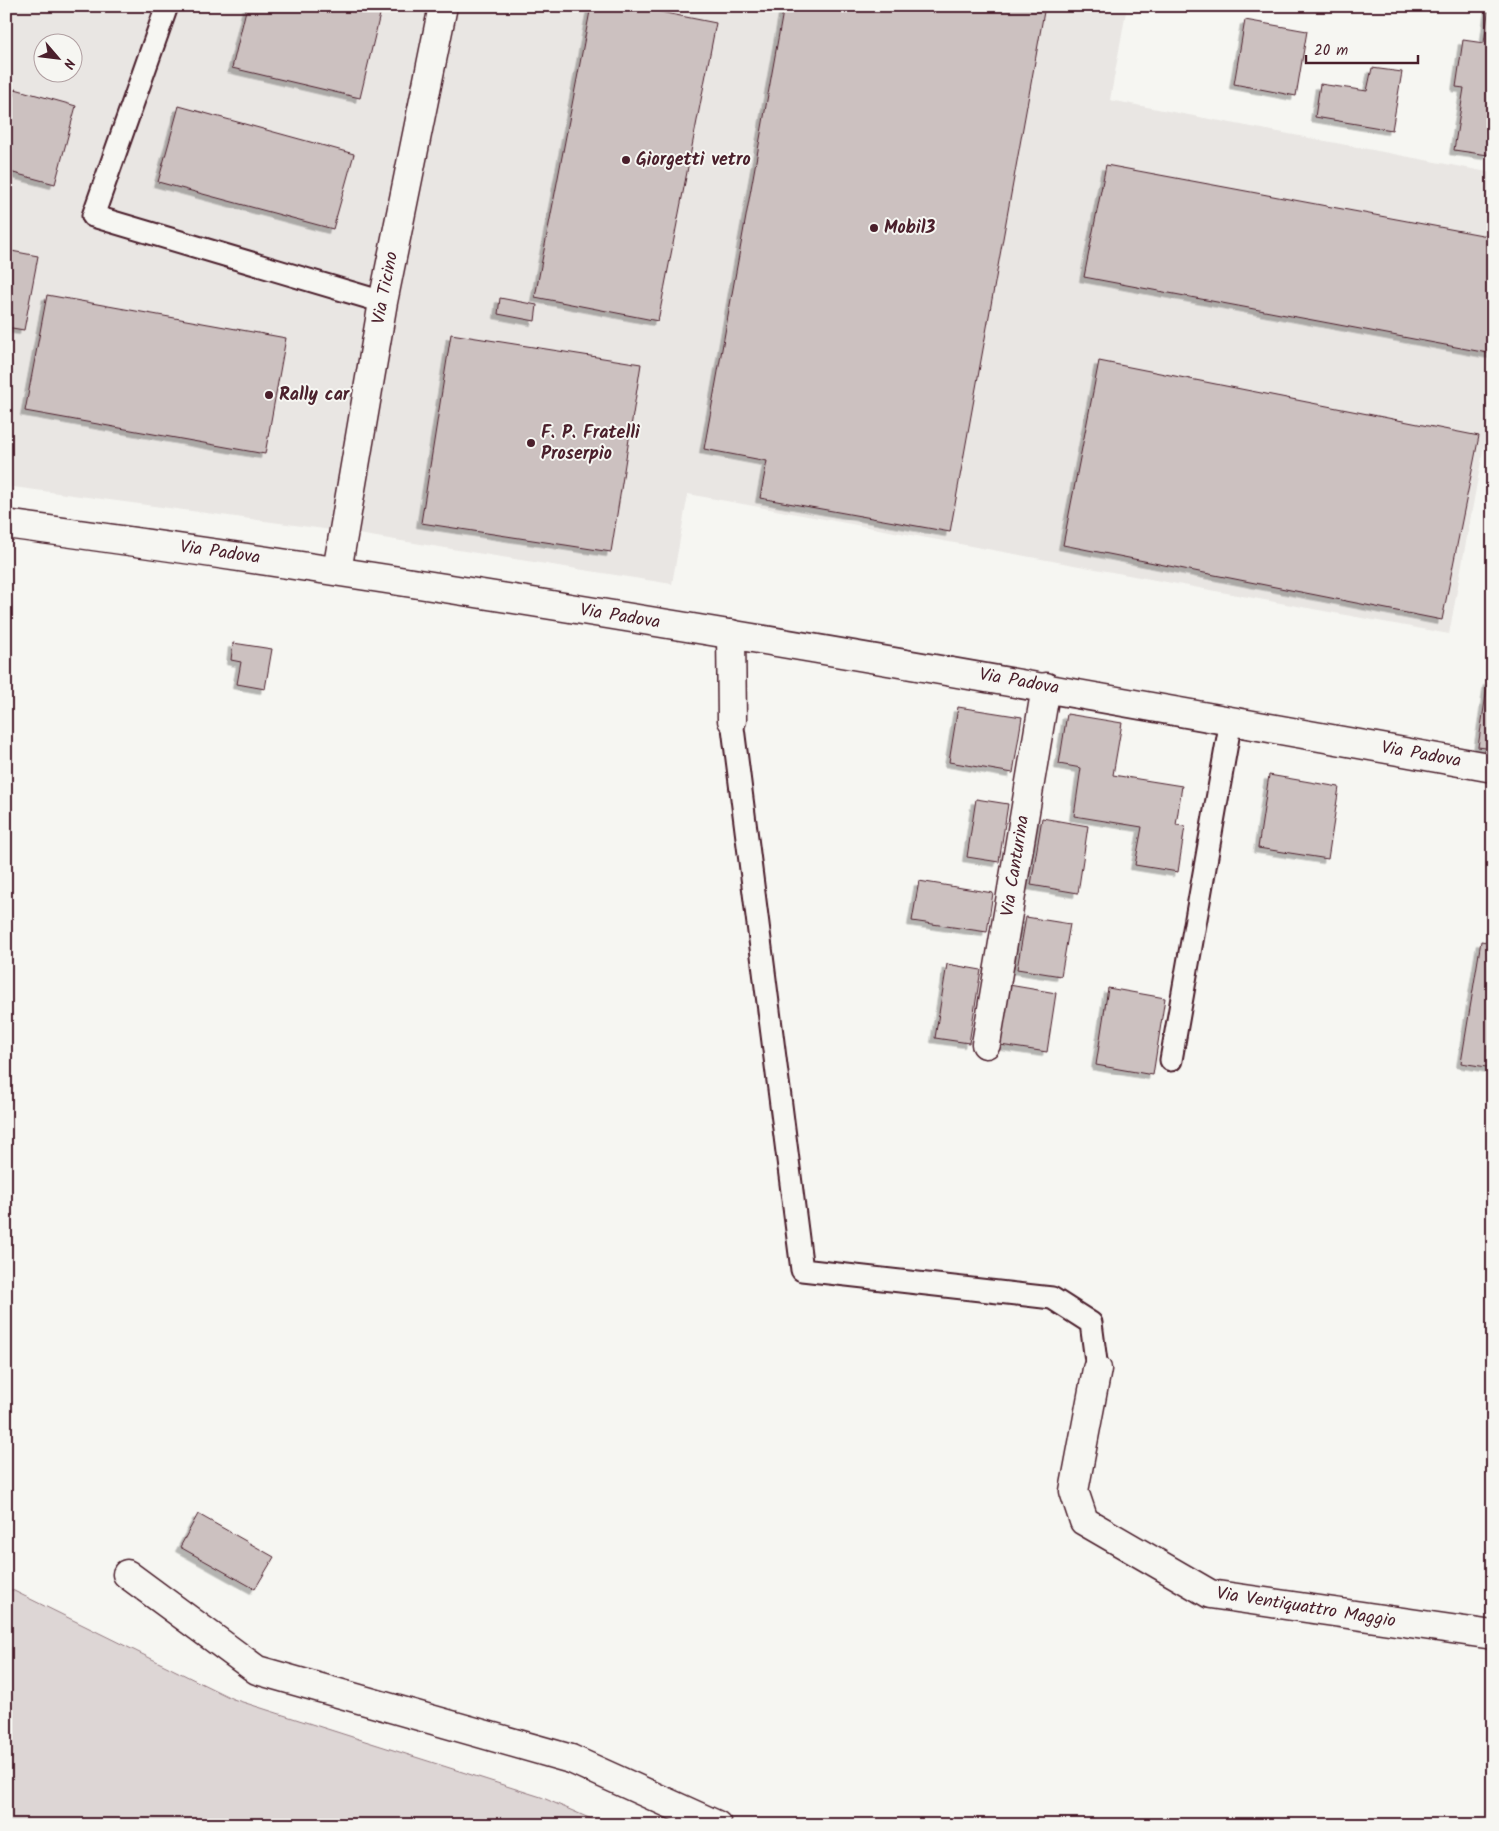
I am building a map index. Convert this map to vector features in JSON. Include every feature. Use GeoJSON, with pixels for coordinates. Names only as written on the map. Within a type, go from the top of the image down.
{"type":"FeatureCollection","features":[{"type":"Feature","properties":{"kind":"street","name":"Via Ticino"},"geometry":{"type":"LineString","coordinates":[[337,571],[383,302],[444,6]]}},
{"type":"Feature","properties":{"kind":"street","name":"Via Padova"},"geometry":{"type":"LineString","coordinates":[[6,524],[337,571],[731,634],[1046,687],[1493,768]]}},
{"type":"Feature","properties":{"kind":"street"},"geometry":{"type":"LineString","coordinates":[[731,634],[732,720]]}},
{"type":"Feature","properties":{"kind":"street","name":"Via Canturina"},"geometry":{"type":"LineString","coordinates":[[986,1044],[1046,687]]}},
{"type":"Feature","properties":{"kind":"street","name":"Via Ventiquattro Maggio"},"geometry":{"type":"LineString","coordinates":[[1097,1368],[1074,1491],[1084,1521],[1210,1594],[1493,1635]]}},
{"type":"Feature","properties":{"kind":"street"},"geometry":{"type":"LineString","coordinates":[[127,1574],[257,1670],[571,1759],[717,1825]]}},
{"type":"Feature","properties":{"kind":"lane"},"geometry":{"type":"LineString","coordinates":[[167,6],[94,216],[383,302]]}},
{"type":"Feature","properties":{"kind":"lane"},"geometry":{"type":"LineString","coordinates":[[732,720],[802,1270],[1052,1298],[1091,1323],[1097,1368]]}},
{"type":"Feature","properties":{"kind":"lane"},"geometry":{"type":"LineString","coordinates":[[1171,1060],[1231,720]]}},
{"type":"Feature","properties":{"kind":"shaded area"},"geometry":{"type":"Polygon","coordinates":[[[6,6],[1127,6],[1110,100],[1493,173],[1493,397],[1449,634],[688,494],[672,584],[339,531],[6,486],[6,6]]]}},
{"type":"Feature","properties":{"kind":"shaded area"},"geometry":{"type":"Polygon","coordinates":[[[6,1587],[233,1699],[541,1797],[605,1825],[6,1825],[6,1587]]]}},
{"type":"Feature","properties":{"kind":"building"},"geometry":{"type":"Polygon","coordinates":[[[247,6],[382,6],[360,98],[232,68],[247,6]]]}},
{"type":"Feature","properties":{"kind":"building","name":"Giorgetti vetro"},"geometry":{"type":"Polygon","coordinates":[[[591,6],[630,6],[716,23],[658,321],[535,297],[591,6]]]}},
{"type":"Feature","properties":{"kind":"building","name":"Mobil3"},"geometry":{"type":"Polygon","coordinates":[[[784,6],[1045,6],[950,532],[760,498],[767,461],[704,449],[784,6]]]}},
{"type":"Feature","properties":{"kind":"building"},"geometry":{"type":"Polygon","coordinates":[[[1489,6],[1493,6],[1493,126],[1488,155],[1454,150],[1464,88],[1456,87],[1463,40],[1484,43],[1489,6]]]}},
{"type":"Feature","properties":{"kind":"building"},"geometry":{"type":"Polygon","coordinates":[[[1245,20],[1307,31],[1296,96],[1234,84],[1245,20]]]}},
{"type":"Feature","properties":{"kind":"building"},"geometry":{"type":"Polygon","coordinates":[[[1372,68],[1402,72],[1392,130],[1315,117],[1320,84],[1367,91],[1372,68]]]}},
{"type":"Feature","properties":{"kind":"building"},"geometry":{"type":"Polygon","coordinates":[[[15,89],[76,106],[55,184],[6,171],[6,120],[15,89]]]}},
{"type":"Feature","properties":{"kind":"building"},"geometry":{"type":"Polygon","coordinates":[[[179,106],[354,154],[333,229],[158,182],[179,106]]]}},
{"type":"Feature","properties":{"kind":"building"},"geometry":{"type":"Polygon","coordinates":[[[1106,165],[1493,237],[1493,354],[1084,277],[1106,165]]]}},
{"type":"Feature","properties":{"kind":"building"},"geometry":{"type":"Polygon","coordinates":[[[6,250],[38,256],[24,330],[6,327],[6,250]]]}},
{"type":"Feature","properties":{"kind":"building"},"geometry":{"type":"Polygon","coordinates":[[[47,295],[286,338],[265,454],[25,411],[47,295]]]}},
{"type":"Feature","properties":{"kind":"building"},"geometry":{"type":"Polygon","coordinates":[[[500,298],[537,305],[535,321],[498,314],[500,298]]]}},
{"type":"Feature","properties":{"kind":"building","name":"F. P. Fratelli Proserpio"},"geometry":{"type":"Polygon","coordinates":[[[451,334],[641,364],[611,552],[421,523],[451,334]]]}},
{"type":"Feature","properties":{"kind":"building"},"geometry":{"type":"Polygon","coordinates":[[[1099,361],[1479,436],[1442,620],[1063,545],[1099,361]]]}},
{"type":"Feature","properties":{"kind":"building"},"geometry":{"type":"Polygon","coordinates":[[[233,643],[272,649],[265,689],[237,684],[241,662],[231,660],[233,643]]]}},
{"type":"Feature","properties":{"kind":"building"},"geometry":{"type":"Polygon","coordinates":[[[1488,681],[1493,682],[1493,749],[1478,747],[1488,681]]]}},
{"type":"Feature","properties":{"kind":"building"},"geometry":{"type":"Polygon","coordinates":[[[958,707],[1022,717],[1013,773],[949,762],[958,707]]]}},
{"type":"Feature","properties":{"kind":"building"},"geometry":{"type":"Polygon","coordinates":[[[1067,714],[1122,723],[1113,775],[1182,786],[1176,825],[1185,826],[1178,872],[1135,865],[1142,827],[1074,816],[1081,768],[1059,764],[1067,714]]]}},
{"type":"Feature","properties":{"kind":"building"},"geometry":{"type":"Polygon","coordinates":[[[1269,775],[1339,787],[1328,859],[1258,848],[1269,775]]]}},
{"type":"Feature","properties":{"kind":"building"},"geometry":{"type":"Polygon","coordinates":[[[976,799],[1008,804],[999,862],[967,857],[976,799]]]}},
{"type":"Feature","properties":{"kind":"building"},"geometry":{"type":"Polygon","coordinates":[[[1042,818],[1088,826],[1078,893],[1031,885],[1042,818]]]}},
{"type":"Feature","properties":{"kind":"building"},"geometry":{"type":"Polygon","coordinates":[[[919,881],[993,893],[987,932],[912,921],[919,881]]]}},
{"type":"Feature","properties":{"kind":"building"},"geometry":{"type":"Polygon","coordinates":[[[1026,917],[1070,924],[1061,976],[1017,969],[1026,917]]]}},
{"type":"Feature","properties":{"kind":"building"},"geometry":{"type":"Polygon","coordinates":[[[1481,941],[1493,943],[1493,1068],[1461,1063],[1481,941]]]}},
{"type":"Feature","properties":{"kind":"building"},"geometry":{"type":"Polygon","coordinates":[[[947,964],[981,970],[969,1043],[935,1038],[947,964]]]}},
{"type":"Feature","properties":{"kind":"building"},"geometry":{"type":"Polygon","coordinates":[[[1009,985],[1056,993],[1047,1052],[1000,1045],[1009,985]]]}},
{"type":"Feature","properties":{"kind":"building"},"geometry":{"type":"Polygon","coordinates":[[[1108,988],[1165,998],[1153,1075],[1096,1065],[1108,988]]]}},
{"type":"Feature","properties":{"kind":"building"},"geometry":{"type":"Polygon","coordinates":[[[198,1514],[274,1557],[255,1589],[180,1547],[198,1514]]]}},
{"type":"Feature","properties":{"kind":"place","name":"Giorgetti vetro"},"geometry":{"type":"Point","coordinates":[626,160]}},
{"type":"Feature","properties":{"kind":"place","name":"Mobil3"},"geometry":{"type":"Point","coordinates":[874,228]}},
{"type":"Feature","properties":{"kind":"place","name":"Rally car"},"geometry":{"type":"Point","coordinates":[269,395]}},
{"type":"Feature","properties":{"kind":"place","name":"F. P. Fratelli Proserpio"},"geometry":{"type":"Point","coordinates":[531,443]}}]}
